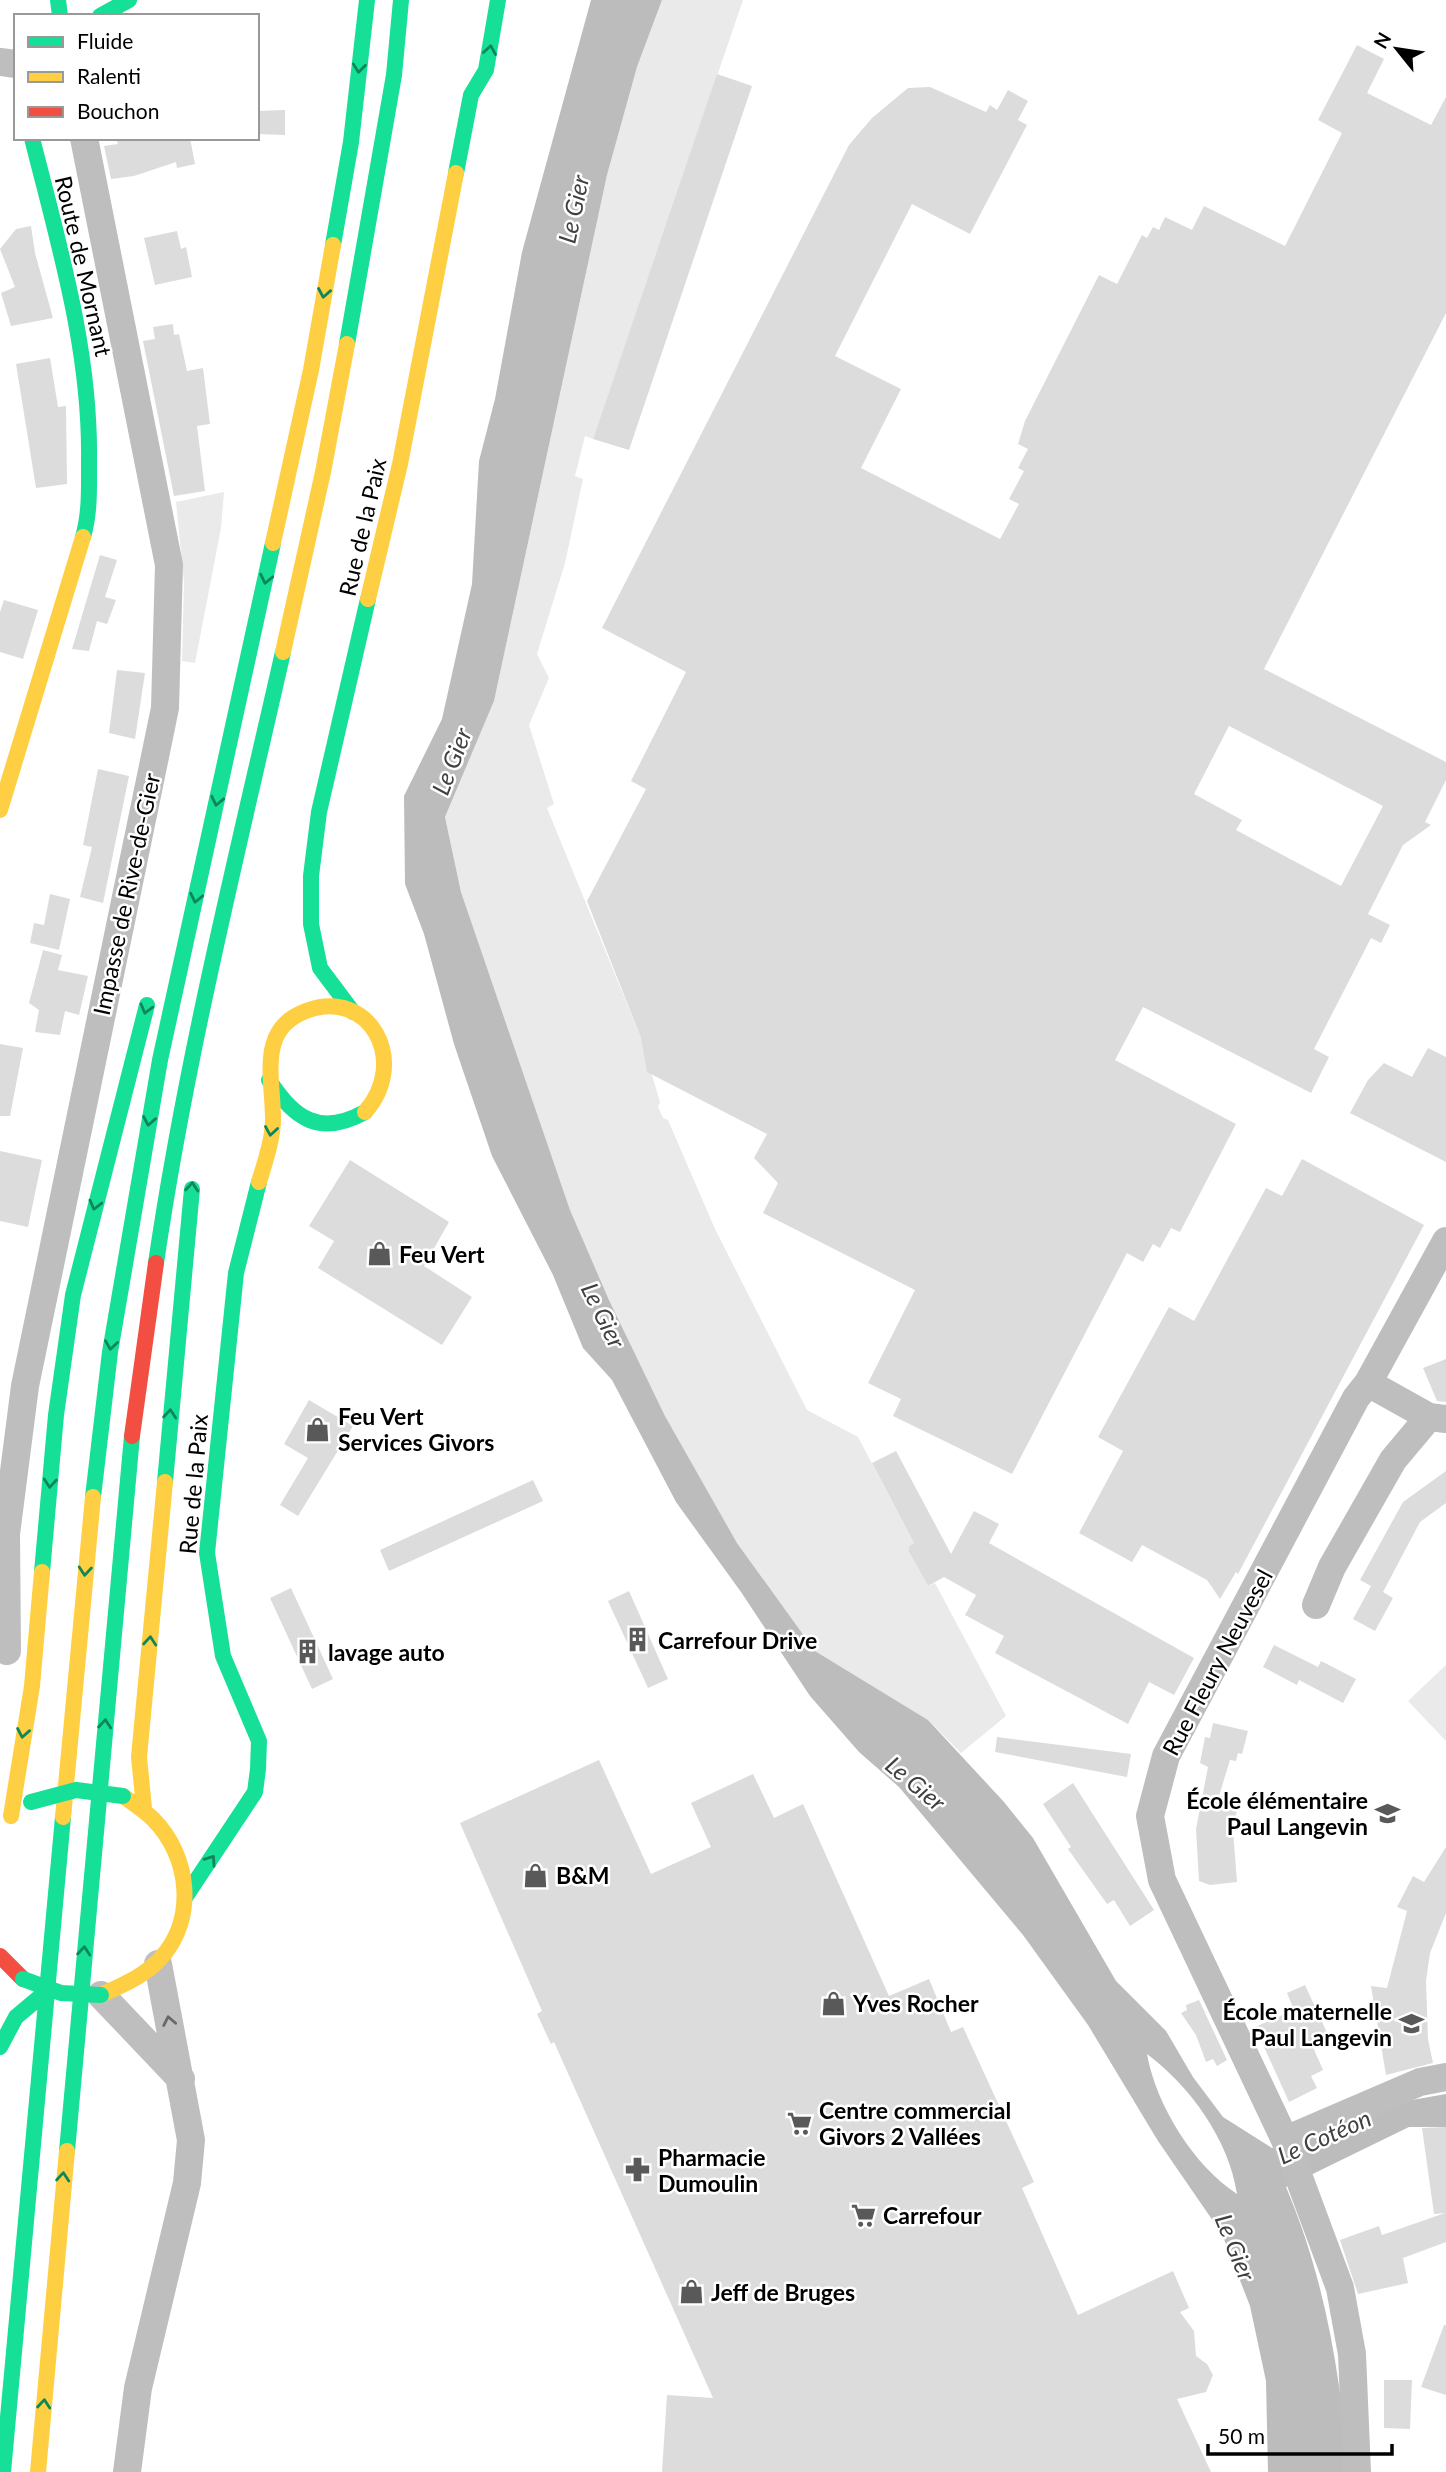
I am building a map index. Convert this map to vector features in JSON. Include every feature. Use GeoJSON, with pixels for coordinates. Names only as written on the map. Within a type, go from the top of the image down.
{"type":"FeatureCollection","features":[{"type":"Feature","properties":{"kind":"main road"},"geometry":{"type":"LineString","coordinates":[[104,14],[129,0]]}},
{"type":"Feature","properties":{"kind":"main road"},"geometry":{"type":"LineString","coordinates":[[3,2472],[89,1527],[110,1352],[158,1073],[311,370],[351,142],[367,0]]}},
{"type":"Feature","properties":{"kind":"main road"},"geometry":{"type":"LineString","coordinates":[[38,2472],[135,1408],[166,1197],[214,964],[326,459],[371,218],[394,75],[401,0]]}},
{"type":"Feature","properties":{"kind":"main road","name":"Rue de la Paix"},"geometry":{"type":"LineString","coordinates":[[353,1012],[320,968],[311,924],[311,876],[319,812],[400,464],[471,95],[486,70],[498,0]]}},
{"type":"Feature","properties":{"kind":"main road","name":"Rue de la Paix"},"geometry":{"type":"LineString","coordinates":[[466,67],[471,95]]}},
{"type":"Feature","properties":{"kind":"main road","name":"Route de Mornant"},"geometry":{"type":"LineString","coordinates":[[0,810],[88,519],[90,415],[79,326],[32,140]]}},
{"type":"Feature","properties":{"kind":"main road"},"geometry":{"type":"LineString","coordinates":[[182,879],[186,866],[210,831]]}},
{"type":"Feature","properties":{"kind":"main road"},"geometry":{"type":"LineString","coordinates":[[200,1102],[214,964]]}},
{"type":"Feature","properties":{"kind":"main road"},"geometry":{"type":"LineString","coordinates":[[300,1013],[320,968]]}},
{"type":"Feature","properties":{"kind":"main road"},"geometry":{"type":"LineString","coordinates":[[11,1816],[32,1686],[56,1415],[73,1295],[153,984]]}},
{"type":"Feature","properties":{"kind":"main road"},"geometry":{"type":"LineString","coordinates":[[319,1007],[353,1012],[377,1035],[384,1052],[386,1071],[382,1090],[358,1117],[341,1124],[323,1126],[306,1122],[290,1113],[277,1098],[269,1080],[268,1060],[273,1041],[284,1024],[300,1013],[319,1007]]}},
{"type":"Feature","properties":{"kind":"main road","name":"Rue de la Paix"},"geometry":{"type":"LineString","coordinates":[[186,1896],[236,1825],[255,1792],[258,1741],[223,1656],[207,1553],[236,1273],[245,1228],[261,1181],[273,1121],[269,1080]]}},
{"type":"Feature","properties":{"kind":"main road"},"geometry":{"type":"LineString","coordinates":[[304,1138],[323,1126]]}},
{"type":"Feature","properties":{"kind":"main road","name":"Rue de la Paix"},"geometry":{"type":"LineString","coordinates":[[261,1181],[287,1155]]}},
{"type":"Feature","properties":{"kind":"main road"},"geometry":{"type":"LineString","coordinates":[[144,1808],[139,1757],[194,1172]]}},
{"type":"Feature","properties":{"kind":"main road"},"geometry":{"type":"LineString","coordinates":[[0,1828],[11,1816],[31,1802],[53,1792],[77,1788],[123,1796],[144,1808],[175,1844],[183,1867],[186,1896],[175,1939],[158,1964],[132,1983],[101,1995],[74,1996],[47,1991],[23,1979],[1,1958]]}},
{"type":"Feature","properties":{"kind":"main road"},"geometry":{"type":"LineString","coordinates":[[161,1825],[188,1834]]}},
{"type":"Feature","properties":{"kind":"main road"},"geometry":{"type":"LineString","coordinates":[[212,1829],[236,1825]]}},
{"type":"Feature","properties":{"kind":"main road"},"geometry":{"type":"LineString","coordinates":[[0,1978],[1,1958]]}},
{"type":"Feature","properties":{"kind":"main road"},"geometry":{"type":"LineString","coordinates":[[0,2047],[16,2017],[47,1991]]}},
{"type":"Feature","properties":{"kind":"street","name":"Impasse de Rive-de-Gier"},"geometry":{"type":"LineString","coordinates":[[7,1651],[6,1534],[25,1386],[165,708],[169,565],[84,140]]}},
{"type":"Feature","properties":{"kind":"street","name":"Rue Fleury Neuvesel"},"geometry":{"type":"LineString","coordinates":[[1357,2472],[1352,2354],[1340,2288],[1285,2140],[1162,1880],[1150,1816],[1166,1756],[1356,1398],[1368,1383],[1446,1241]]}},
{"type":"Feature","properties":{"kind":"street"},"geometry":{"type":"LineString","coordinates":[[1316,1605],[1332,1567],[1393,1460],[1438,1418],[1368,1383]]}},
{"type":"Feature","properties":{"kind":"street"},"geometry":{"type":"LineString","coordinates":[[127,2472],[138,2388],[187,2183],[191,2140],[158,1964]]}},
{"type":"Feature","properties":{"kind":"street"},"geometry":{"type":"LineString","coordinates":[[101,1995],[181,2079]]}},
{"type":"Feature","properties":{"kind":"street"},"geometry":{"type":"LineString","coordinates":[[1285,2140],[1420,2082],[1446,2077]]}},
{"type":"Feature","properties":{"kind":"shaded area"},"geometry":{"type":"Polygon","coordinates":[[[662,0],[743,0],[593,439],[585,436],[575,476],[583,479],[565,563],[537,654],[549,678],[529,725],[554,804],[547,808],[641,1038],[660,1102],[658,1107],[663,1118],[668,1120],[715,1229],[807,1410],[858,1437],[914,1543],[909,1546],[909,1552],[928,1586],[935,1583],[1006,1716],[961,1753],[928,1720],[815,1651],[737,1543],[665,1416],[609,1300],[570,1210],[461,892],[445,817],[494,701],[607,175],[637,67],[662,0]]]}},
{"type":"Feature","properties":{"kind":"shaded area"},"geometry":{"type":"Polygon","coordinates":[[[224,492],[221,528],[195,663],[182,661],[184,582],[176,502],[224,492]]]}},
{"type":"Feature","properties":{"kind":"shaded area"},"geometry":{"type":"Polygon","coordinates":[[[1446,1665],[1446,1741],[1408,1701],[1446,1665]]]}},
{"type":"Feature","properties":{"kind":"water","name":"Le Gier"},"geometry":{"type":"Polygon","coordinates":[[[591,0],[662,0],[637,67],[607,175],[494,701],[445,817],[461,892],[570,1210],[609,1300],[665,1416],[737,1543],[815,1651],[928,1720],[1004,1802],[1033,1838],[1116,1981],[1166,2031],[1193,2077],[1223,2117],[1272,2148],[1298,2147],[1412,2100],[1446,2094],[1446,2127],[1409,2127],[1286,2187],[1312,2260],[1330,2334],[1345,2429],[1346,2472],[1268,2472],[1266,2381],[1250,2306],[1222,2234],[1158,2141],[1088,2025],[1023,1935],[899,1787],[859,1752],[810,1696],[741,1592],[676,1502],[612,1380],[583,1348],[553,1275],[492,1156],[454,1044],[424,934],[405,884],[404,796],[442,719],[472,584],[479,461],[495,399],[522,252],[591,0]],[[1147,2054],[1159,2093],[1179,2133],[1206,2167],[1237,2194],[1226,2154],[1216,2134],[1192,2098],[1147,2054]]]}},
{"type":"Feature","properties":{"kind":"building"},"geometry":{"type":"Polygon","coordinates":[[[1357,45],[1384,59],[1367,93],[1431,125],[1446,97],[1446,313],[1264,669],[1446,762],[1446,780],[1425,822],[1431,825],[1403,845],[1368,914],[1390,925],[1381,943],[1371,938],[1314,1049],[1329,1057],[1311,1093],[1143,1007],[1115,1060],[1236,1124],[1180,1232],[1171,1228],[1160,1248],[1153,1244],[1143,1262],[1127,1253],[1012,1474],[893,1416],[901,1399],[868,1383],[915,1290],[763,1213],[778,1183],[754,1158],[767,1134],[647,1072],[641,1038],[587,901],[646,789],[631,781],[686,672],[602,628],[849,145],[872,118],[908,88],[930,87],[986,112],[990,105],[997,110],[1008,90],[1028,101],[1018,120],[1027,125],[970,234],[912,204],[835,356],[901,389],[861,468],[1000,539],[1019,504],[1009,499],[1024,471],[1018,468],[1028,449],[1018,444],[1025,421],[1099,275],[1117,284],[1142,235],[1147,238],[1153,227],[1159,230],[1165,217],[1192,230],[1204,206],[1285,246],[1342,133],[1318,120],[1357,45]],[[1229,726],[1194,794],[1242,820],[1236,830],[1341,886],[1383,806],[1229,726]]]}},
{"type":"Feature","properties":{"kind":"building"},"geometry":{"type":"Polygon","coordinates":[[[717,74],[752,86],[629,450],[593,439],[717,74]]]}},
{"type":"Feature","properties":{"kind":"building"},"geometry":{"type":"Polygon","coordinates":[[[285,110],[285,135],[259,134],[259,111],[285,110]]]}},
{"type":"Feature","properties":{"kind":"building"},"geometry":{"type":"Polygon","coordinates":[[[117,140],[190,140],[195,164],[177,168],[176,162],[134,176],[111,179],[104,146],[118,144],[117,140]]]}},
{"type":"Feature","properties":{"kind":"building"},"geometry":{"type":"Polygon","coordinates":[[[31,226],[35,253],[53,318],[11,326],[1,293],[15,287],[0,249],[16,229],[31,226]]]}},
{"type":"Feature","properties":{"kind":"building"},"geometry":{"type":"Polygon","coordinates":[[[177,231],[181,249],[186,247],[192,277],[155,285],[144,238],[177,231]]]}},
{"type":"Feature","properties":{"kind":"building"},"geometry":{"type":"Polygon","coordinates":[[[173,324],[174,335],[179,334],[187,371],[203,368],[210,424],[197,426],[205,491],[174,496],[143,341],[155,339],[153,327],[173,324]]]}},
{"type":"Feature","properties":{"kind":"building"},"geometry":{"type":"Polygon","coordinates":[[[50,358],[58,407],[66,406],[67,484],[36,488],[16,364],[50,358]]]}},
{"type":"Feature","properties":{"kind":"building"},"geometry":{"type":"Polygon","coordinates":[[[100,555],[117,560],[105,597],[116,600],[107,624],[97,621],[89,651],[72,649],[100,555]]]}},
{"type":"Feature","properties":{"kind":"building"},"geometry":{"type":"Polygon","coordinates":[[[4,600],[38,610],[23,659],[0,652],[0,612],[4,600]]]}},
{"type":"Feature","properties":{"kind":"building"},"geometry":{"type":"Polygon","coordinates":[[[117,670],[145,673],[135,739],[109,733],[117,670]]]}},
{"type":"Feature","properties":{"kind":"building"},"geometry":{"type":"Polygon","coordinates":[[[98,769],[129,776],[103,903],[80,897],[92,847],[83,845],[98,769]]]}},
{"type":"Feature","properties":{"kind":"building"},"geometry":{"type":"Polygon","coordinates":[[[50,894],[70,899],[59,950],[30,943],[34,923],[44,925],[50,894]]]}},
{"type":"Feature","properties":{"kind":"building"},"geometry":{"type":"Polygon","coordinates":[[[43,950],[62,955],[58,970],[88,976],[79,1015],[65,1011],[60,1035],[35,1032],[39,1010],[29,1003],[43,950]]]}},
{"type":"Feature","properties":{"kind":"building"},"geometry":{"type":"Polygon","coordinates":[[[0,1044],[23,1048],[10,1116],[0,1116],[0,1044]]]}},
{"type":"Feature","properties":{"kind":"building"},"geometry":{"type":"Polygon","coordinates":[[[1428,1048],[1446,1057],[1446,1162],[1350,1113],[1368,1080],[1384,1063],[1412,1077],[1428,1048]]]}},
{"type":"Feature","properties":{"kind":"building"},"geometry":{"type":"Polygon","coordinates":[[[0,1151],[42,1160],[28,1227],[0,1221],[0,1151]]]}},
{"type":"Feature","properties":{"kind":"building"},"geometry":{"type":"Polygon","coordinates":[[[1302,1159],[1424,1225],[1238,1574],[1236,1572],[1220,1599],[1207,1580],[1142,1545],[1132,1562],[1079,1533],[1123,1451],[1098,1437],[1169,1307],[1194,1321],[1266,1188],[1282,1196],[1302,1159]]]}},
{"type":"Feature","properties":{"kind":"building","name":"Feu Vert"},"geometry":{"type":"Polygon","coordinates":[[[350,1160],[449,1222],[424,1266],[472,1297],[442,1345],[318,1268],[334,1241],[309,1226],[350,1160]]]}},
{"type":"Feature","properties":{"kind":"building"},"geometry":{"type":"Polygon","coordinates":[[[1446,1359],[1446,1402],[1437,1401],[1423,1368],[1446,1359]]]}},
{"type":"Feature","properties":{"kind":"building"},"geometry":{"type":"Polygon","coordinates":[[[309,1400],[353,1426],[298,1516],[280,1505],[308,1458],[284,1444],[309,1400]]]}},
{"type":"Feature","properties":{"kind":"building"},"geometry":{"type":"Polygon","coordinates":[[[896,1451],[951,1554],[974,1511],[999,1524],[989,1543],[1194,1658],[1174,1695],[1149,1682],[1128,1724],[995,1653],[1004,1636],[965,1615],[976,1595],[944,1577],[928,1586],[909,1552],[909,1546],[914,1543],[872,1463],[896,1451]]]}},
{"type":"Feature","properties":{"kind":"building"},"geometry":{"type":"Polygon","coordinates":[[[1446,1471],[1446,1503],[1420,1522],[1383,1592],[1393,1598],[1375,1631],[1353,1619],[1371,1586],[1360,1580],[1403,1502],[1446,1471]]]}},
{"type":"Feature","properties":{"kind":"building"},"geometry":{"type":"Polygon","coordinates":[[[533,1480],[543,1501],[389,1571],[380,1550],[533,1480]]]}},
{"type":"Feature","properties":{"kind":"building","name":"lavage auto"},"geometry":{"type":"Polygon","coordinates":[[[291,1588],[333,1679],[312,1689],[270,1598],[291,1588]]]}},
{"type":"Feature","properties":{"kind":"building","name":"Carrefour Drive"},"geometry":{"type":"Polygon","coordinates":[[[629,1591],[668,1679],[648,1688],[608,1601],[629,1591]]]}},
{"type":"Feature","properties":{"kind":"building"},"geometry":{"type":"Polygon","coordinates":[[[1274,1645],[1318,1667],[1321,1661],[1356,1679],[1343,1703],[1299,1680],[1297,1685],[1263,1667],[1274,1645]]]}},
{"type":"Feature","properties":{"kind":"building"},"geometry":{"type":"Polygon","coordinates":[[[1213,1723],[1248,1731],[1242,1754],[1238,1753],[1236,1761],[1230,1760],[1219,1796],[1239,1800],[1233,1830],[1237,1882],[1210,1885],[1199,1881],[1196,1829],[1208,1767],[1200,1763],[1205,1737],[1210,1738],[1213,1723]]]}},
{"type":"Feature","properties":{"kind":"building"},"geometry":{"type":"Polygon","coordinates":[[[997,1737],[1131,1754],[1127,1777],[995,1752],[997,1737]]]}},
{"type":"Feature","properties":{"kind":"building","name":"Centre commercial Givors 2 Vallées"},"geometry":{"type":"Polygon","coordinates":[[[599,1760],[651,1874],[711,1847],[691,1803],[753,1774],[774,1818],[803,1804],[889,1996],[929,1979],[951,2032],[963,2027],[1034,2182],[1022,2188],[1078,2315],[1173,2271],[1189,2308],[1180,2312],[1194,2331],[1196,2356],[1207,2364],[1213,2375],[1206,2392],[1177,2399],[1211,2472],[662,2472],[667,2395],[713,2398],[554,2042],[551,2044],[537,2014],[542,2011],[460,1823],[599,1760]]]}},
{"type":"Feature","properties":{"kind":"building"},"geometry":{"type":"Polygon","coordinates":[[[1073,1783],[1154,1910],[1130,1926],[1114,1900],[1107,1904],[1068,1849],[1071,1847],[1043,1804],[1073,1783]]]}},
{"type":"Feature","properties":{"kind":"building","name":"École maternelle Paul Langevin"},"geometry":{"type":"Polygon","coordinates":[[[1446,1847],[1446,1913],[1430,1953],[1426,1981],[1428,2039],[1433,2063],[1386,2075],[1371,1986],[1387,1988],[1407,1911],[1397,1907],[1413,1876],[1424,1882],[1446,1847]]]}},
{"type":"Feature","properties":{"kind":"building"},"geometry":{"type":"Polygon","coordinates":[[[1305,1985],[1329,2037],[1312,2045],[1323,2070],[1311,2076],[1317,2088],[1289,2102],[1255,2027],[1294,2010],[1287,1993],[1305,1985]]]}},
{"type":"Feature","properties":{"kind":"building"},"geometry":{"type":"Polygon","coordinates":[[[1199,2000],[1227,2060],[1217,2066],[1213,2059],[1206,2062],[1196,2035],[1181,2013],[1187,2010],[1186,2005],[1199,2000]]]}},
{"type":"Feature","properties":{"kind":"building"},"geometry":{"type":"Polygon","coordinates":[[[1446,2127],[1446,2242],[1403,2258],[1408,2283],[1358,2294],[1340,2240],[1379,2226],[1382,2235],[1445,2213],[1434,2214],[1422,2128],[1446,2127]]]}},
{"type":"Feature","properties":{"kind":"building"},"geometry":{"type":"Polygon","coordinates":[[[1446,2325],[1446,2395],[1421,2387],[1446,2325]]]}},
{"type":"Feature","properties":{"kind":"building"},"geometry":{"type":"Polygon","coordinates":[[[1384,2380],[1412,2380],[1410,2429],[1384,2428],[1384,2380]]]}},
{"type":"Feature","properties":{"kind":"traffic: fast"},"geometry":{"type":"LineString","coordinates":[[58,0],[60,14]]}},
{"type":"Feature","properties":{"kind":"traffic: fast"},"geometry":{"type":"LineString","coordinates":[[104,14],[129,0]]}},
{"type":"Feature","properties":{"kind":"traffic: fast"},"geometry":{"type":"LineString","coordinates":[[333,245],[351,142],[367,0]]}},
{"type":"Feature","properties":{"kind":"traffic: fast"},"geometry":{"type":"LineString","coordinates":[[347,344],[394,75],[401,0]]}},
{"type":"Feature","properties":{"kind":"traffic: fast"},"geometry":{"type":"LineString","coordinates":[[456,173],[471,95],[486,70],[498,0]]}},
{"type":"Feature","properties":{"kind":"traffic: fast"},"geometry":{"type":"LineString","coordinates":[[32,140],[71,299],[85,380],[89,491],[83,537]]}},
{"type":"Feature","properties":{"kind":"traffic: fast"},"geometry":{"type":"LineString","coordinates":[[93,1497],[110,1352],[160,1060],[273,543]]}},
{"type":"Feature","properties":{"kind":"traffic: fast"},"geometry":{"type":"LineString","coordinates":[[353,1012],[320,968],[311,924],[311,876],[319,812],[368,599]]}},
{"type":"Feature","properties":{"kind":"traffic: fast"},"geometry":{"type":"LineString","coordinates":[[156,1263],[197,1033],[283,652]]}},
{"type":"Feature","properties":{"kind":"traffic: fast"},"geometry":{"type":"LineString","coordinates":[[42,1572],[56,1415],[73,1295],[147,1005]]}},
{"type":"Feature","properties":{"kind":"traffic: fast"},"geometry":{"type":"LineString","coordinates":[[269,1080],[288,1105],[310,1120],[335,1123],[365,1112]]}},
{"type":"Feature","properties":{"kind":"traffic: fast"},"geometry":{"type":"LineString","coordinates":[[186,1896],[255,1792],[258,1769],[259,1741],[223,1656],[207,1553],[236,1273],[259,1182]]}},
{"type":"Feature","properties":{"kind":"traffic: fast"},"geometry":{"type":"LineString","coordinates":[[165,1482],[192,1189]]}},
{"type":"Feature","properties":{"kind":"traffic: fast"},"geometry":{"type":"LineString","coordinates":[[67,2151],[132,1436]]}},
{"type":"Feature","properties":{"kind":"traffic: fast"},"geometry":{"type":"LineString","coordinates":[[31,1802],[76,1790],[123,1796]]}},
{"type":"Feature","properties":{"kind":"traffic: fast"},"geometry":{"type":"LineString","coordinates":[[3,2472],[63,1817]]}},
{"type":"Feature","properties":{"kind":"traffic: fast"},"geometry":{"type":"LineString","coordinates":[[23,1979],[61,1993],[101,1995]]}},
{"type":"Feature","properties":{"kind":"traffic: fast"},"geometry":{"type":"LineString","coordinates":[[0,2047],[16,2017],[47,1991]]}},
{"type":"Feature","properties":{"kind":"traffic: slow"},"geometry":{"type":"LineString","coordinates":[[368,599],[400,464],[456,173]]}},
{"type":"Feature","properties":{"kind":"traffic: slow"},"geometry":{"type":"LineString","coordinates":[[273,543],[311,370],[333,245]]}},
{"type":"Feature","properties":{"kind":"traffic: slow"},"geometry":{"type":"LineString","coordinates":[[283,652],[323,472],[347,344]]}},
{"type":"Feature","properties":{"kind":"traffic: slow"},"geometry":{"type":"LineString","coordinates":[[0,810],[83,537]]}},
{"type":"Feature","properties":{"kind":"traffic: slow"},"geometry":{"type":"LineString","coordinates":[[259,1182],[273,1127],[271,1056],[280,1030],[291,1019],[306,1011],[328,1006],[348,1009],[364,1019],[376,1033],[383,1051],[384,1071],[378,1092],[365,1112]]}},
{"type":"Feature","properties":{"kind":"traffic: slow"},"geometry":{"type":"LineString","coordinates":[[144,1808],[139,1757],[165,1482]]}},
{"type":"Feature","properties":{"kind":"traffic: slow"},"geometry":{"type":"LineString","coordinates":[[63,1817],[93,1497]]}},
{"type":"Feature","properties":{"kind":"traffic: slow"},"geometry":{"type":"LineString","coordinates":[[11,1816],[32,1686],[42,1572]]}},
{"type":"Feature","properties":{"kind":"traffic: slow"},"geometry":{"type":"LineString","coordinates":[[101,1995],[139,1976],[160,1959],[172,1943],[184,1907],[181,1869],[175,1851],[153,1819],[123,1796]]}},
{"type":"Feature","properties":{"kind":"traffic: slow"},"geometry":{"type":"LineString","coordinates":[[38,2472],[67,2151]]}},
{"type":"Feature","properties":{"kind":"traffic: jam"},"geometry":{"type":"LineString","coordinates":[[132,1436],[156,1263]]}},
{"type":"Feature","properties":{"kind":"traffic: jam"},"geometry":{"type":"LineString","coordinates":[[0,1956],[23,1979]]}},
{"type":"Feature","properties":{"kind":"place","name":"Feu Vert"},"geometry":{"type":"Point","coordinates":[379,1254]}},
{"type":"Feature","properties":{"kind":"place","name":"Feu Vert Services Givors"},"geometry":{"type":"Point","coordinates":[318,1429]}},
{"type":"Feature","properties":{"kind":"place","name":"Carrefour Drive"},"geometry":{"type":"Point","coordinates":[638,1640]}},
{"type":"Feature","properties":{"kind":"place","name":"lavage auto"},"geometry":{"type":"Point","coordinates":[308,1652]}},
{"type":"Feature","properties":{"kind":"place","name":"École élémentaire Paul Langevin"},"geometry":{"type":"Point","coordinates":[1388,1813]}},
{"type":"Feature","properties":{"kind":"place","name":"B&M"},"geometry":{"type":"Point","coordinates":[536,1875]}},
{"type":"Feature","properties":{"kind":"place","name":"Yves Rocher"},"geometry":{"type":"Point","coordinates":[833,2003]}},
{"type":"Feature","properties":{"kind":"place","name":"École maternelle Paul Langevin"},"geometry":{"type":"Point","coordinates":[1412,2024]}},
{"type":"Feature","properties":{"kind":"place","name":"Centre commercial Givors 2 Vallées"},"geometry":{"type":"Point","coordinates":[799,2123]}},
{"type":"Feature","properties":{"kind":"place","name":"Pharmacie Dumoulin"},"geometry":{"type":"Point","coordinates":[638,2170]}},
{"type":"Feature","properties":{"kind":"place","name":"Carrefour"},"geometry":{"type":"Point","coordinates":[863,2215]}},
{"type":"Feature","properties":{"kind":"place","name":"Jeff de Bruges"},"geometry":{"type":"Point","coordinates":[691,2292]}},
{"type":"Feature","properties":{"kind":"water label","name":"Le Cotéon"},"geometry":{"type":"Point","coordinates":[1324,2136]}}]}
